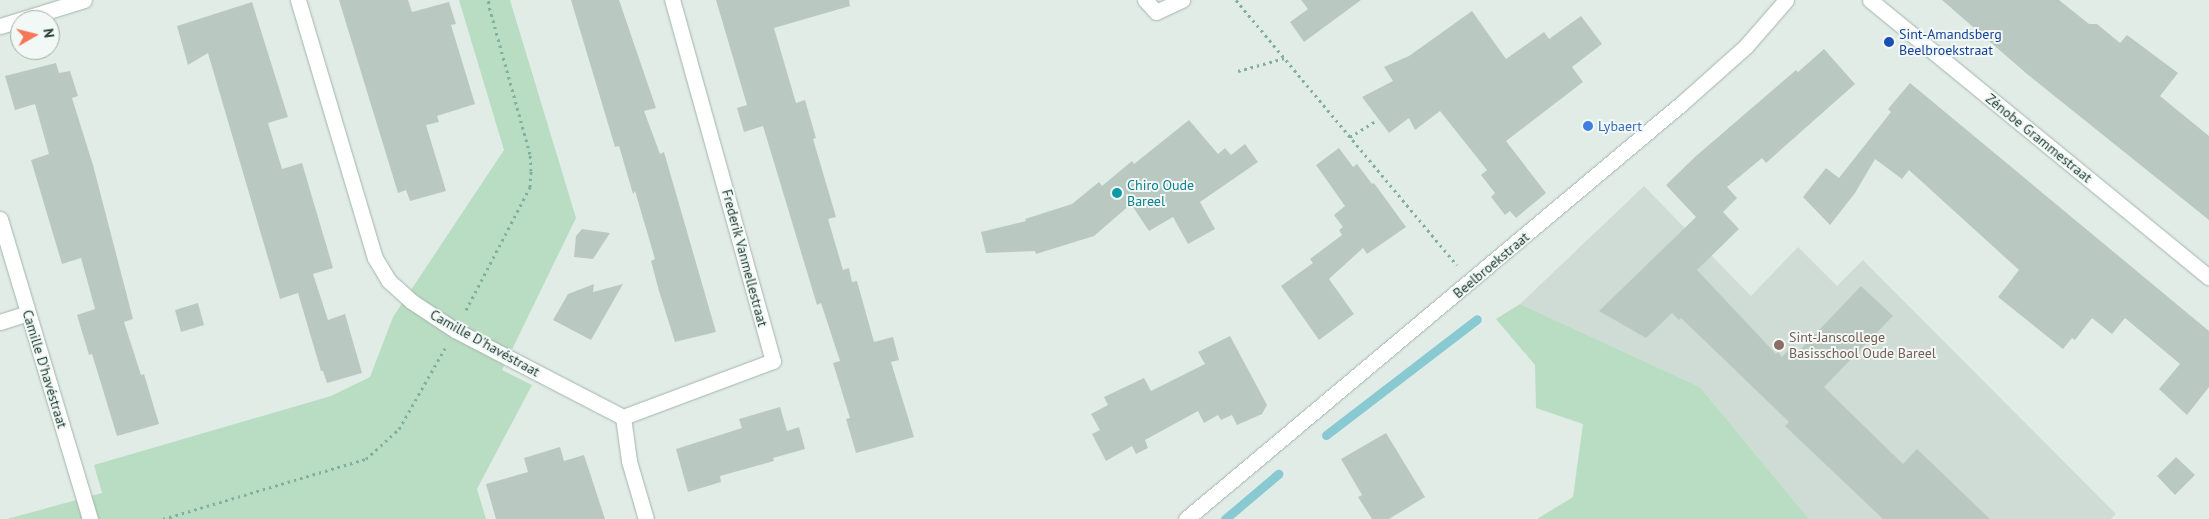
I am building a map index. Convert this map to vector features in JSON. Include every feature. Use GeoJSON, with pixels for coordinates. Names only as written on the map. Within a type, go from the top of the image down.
{"type":"FeatureCollection","features":[{"type":"Feature","properties":{"kind":"street"},"geometry":{"type":"LineString","coordinates":[[0,26],[84,0]]}},
{"type":"Feature","properties":{"kind":"street","name":"Camille D'havéstraat"},"geometry":{"type":"LineString","coordinates":[[298,0],[375,258],[389,281],[411,301],[455,330],[622,417]]}},
{"type":"Feature","properties":{"kind":"street","name":"Frederik Vanmellestraat"},"geometry":{"type":"LineString","coordinates":[[622,417],[773,361],[672,0]]}},
{"type":"Feature","properties":{"kind":"street"},"geometry":{"type":"LineString","coordinates":[[1145,0],[1156,12],[1182,0]]}},
{"type":"Feature","properties":{"kind":"street","name":"Zénobe Grammestraat"},"geometry":{"type":"LineString","coordinates":[[1870,0],[2209,277]]}},
{"type":"Feature","properties":{"kind":"street","name":"Beelbroekstraat"},"geometry":{"type":"LineString","coordinates":[[1186,519],[1609,166],[1746,46],[1784,1]]}},
{"type":"Feature","properties":{"kind":"street","name":"Camille D'havéstraat"},"geometry":{"type":"LineString","coordinates":[[0,219],[90,519]]}},
{"type":"Feature","properties":{"kind":"street"},"geometry":{"type":"LineString","coordinates":[[0,322],[28,314]]}},
{"type":"Feature","properties":{"kind":"street"},"geometry":{"type":"LineString","coordinates":[[622,417],[629,461],[646,519]]}},
{"type":"Feature","properties":{"kind":"path"},"geometry":{"type":"LineString","coordinates":[[1236,0],[1470,281]]}},
{"type":"Feature","properties":{"kind":"path"},"geometry":{"type":"LineString","coordinates":[[1238,71],[1285,58]]}},
{"type":"Feature","properties":{"kind":"path"},"geometry":{"type":"LineString","coordinates":[[1350,137],[1378,120]]}},
{"type":"Feature","properties":{"kind":"shaded area","name":"Sint-Janscollege Basisschool Oude Bareel"},"geometry":{"type":"Polygon","coordinates":[[[1644,186],[1751,296],[1798,247],[1837,286],[1863,260],[2116,514],[2111,519],[1809,519],[1700,387],[1520,304],[1644,186]]]}},
{"type":"Feature","properties":{"kind":"green space"},"geometry":{"type":"Polygon","coordinates":[[[459,0],[510,0],[576,218],[502,370],[532,385],[477,489],[486,519],[7,519],[102,493],[94,465],[331,396],[370,377],[393,317],[504,150],[459,0]]]}},
{"type":"Feature","properties":{"kind":"green space"},"geometry":{"type":"Polygon","coordinates":[[[1520,304],[1700,387],[1809,519],[1537,519],[1573,497],[1583,424],[1536,408],[1535,365],[1496,319],[1520,304]]]}},
{"type":"Feature","properties":{"kind":"building"},"geometry":{"type":"Polygon","coordinates":[[[339,0],[408,0],[412,12],[449,2],[456,24],[451,25],[475,104],[437,116],[439,122],[426,125],[446,191],[410,201],[406,190],[398,193],[339,0]]]}},
{"type":"Feature","properties":{"kind":"building"},"geometry":{"type":"Polygon","coordinates":[[[571,0],[619,0],[656,108],[644,111],[660,154],[664,152],[716,332],[675,342],[651,261],[655,259],[635,191],[633,194],[619,146],[615,147],[571,0]]]}},
{"type":"Feature","properties":{"kind":"building"},"geometry":{"type":"Polygon","coordinates":[[[716,0],[849,0],[850,6],[774,28],[796,103],[805,100],[816,138],[813,139],[836,217],[828,219],[843,270],[849,268],[852,282],[857,281],[874,342],[893,337],[899,360],[891,362],[914,437],[856,453],[846,419],[850,418],[833,363],[840,361],[821,303],[817,305],[763,126],[744,132],[737,108],[747,105],[716,0]]]}},
{"type":"Feature","properties":{"kind":"building"},"geometry":{"type":"Polygon","coordinates":[[[1301,0],[1361,0],[1304,42],[1290,22],[1308,9],[1301,0]]]}},
{"type":"Feature","properties":{"kind":"building"},"geometry":{"type":"Polygon","coordinates":[[[1942,0],[2059,0],[2089,24],[2097,24],[2120,43],[2127,35],[2178,73],[2160,96],[2209,136],[2209,220],[2027,74],[1942,0]]]}},
{"type":"Feature","properties":{"kind":"building"},"geometry":{"type":"Polygon","coordinates":[[[252,2],[288,117],[268,123],[282,169],[302,163],[333,268],[313,274],[328,320],[345,314],[362,373],[327,383],[323,371],[321,371],[298,293],[280,299],[208,53],[188,65],[177,26],[252,2]]]}},
{"type":"Feature","properties":{"kind":"building"},"geometry":{"type":"Polygon","coordinates":[[[1472,11],[1506,59],[1544,32],[1549,39],[1581,16],[1602,44],[1572,67],[1583,82],[1506,141],[1546,193],[1516,218],[1510,211],[1505,215],[1491,197],[1495,193],[1481,175],[1487,170],[1440,111],[1415,130],[1409,118],[1389,133],[1362,97],[1393,81],[1384,67],[1409,56],[1472,11]]]}},
{"type":"Feature","properties":{"kind":"building"},"geometry":{"type":"Polygon","coordinates":[[[1824,49],[1855,84],[1766,163],[1762,158],[1727,187],[1737,198],[1723,212],[1739,229],[1697,270],[1776,354],[1778,352],[1782,357],[1793,345],[1800,350],[1861,286],[1893,316],[1824,387],[1903,464],[1917,449],[1990,519],[1883,519],[1785,426],[1789,422],[1681,318],[1679,320],[1672,313],[1646,338],[1599,311],[1696,217],[1666,185],[1696,156],[1796,70],[1798,72],[1824,49]]]}},
{"type":"Feature","properties":{"kind":"building"},"geometry":{"type":"Polygon","coordinates":[[[56,63],[59,73],[70,71],[78,96],[72,98],[93,165],[133,319],[124,322],[141,375],[144,374],[159,424],[117,436],[92,354],[89,355],[77,315],[95,309],[81,258],[62,264],[31,160],[49,154],[35,104],[15,110],[5,76],[56,63]]]}},
{"type":"Feature","properties":{"kind":"building"},"geometry":{"type":"Polygon","coordinates":[[[1910,83],[2209,331],[2209,387],[2187,415],[2159,389],[2180,364],[2125,318],[2112,334],[2092,318],[2075,340],[2072,338],[2063,349],[1998,297],[2019,270],[1909,170],[1902,179],[1875,159],[1855,193],[1830,225],[1803,197],[1826,168],[1839,178],[1891,112],[1888,109],[1910,83]]]}},
{"type":"Feature","properties":{"kind":"building"},"geometry":{"type":"Polygon","coordinates":[[[1189,120],[1218,154],[1225,148],[1231,155],[1245,144],[1258,162],[1200,202],[1215,229],[1188,244],[1173,217],[1149,231],[1131,204],[1094,236],[1036,254],[1035,251],[986,253],[981,232],[1026,221],[1025,219],[1072,204],[1099,182],[1102,186],[1132,161],[1134,164],[1189,120]]]}},
{"type":"Feature","properties":{"kind":"building"},"geometry":{"type":"Polygon","coordinates":[[[1339,148],[1353,167],[1357,164],[1372,184],[1374,183],[1406,227],[1367,254],[1363,248],[1329,279],[1354,314],[1319,340],[1281,286],[1313,263],[1310,259],[1342,235],[1339,230],[1343,227],[1334,215],[1345,206],[1316,165],[1339,148]]]}},
{"type":"Feature","properties":{"kind":"building"},"geometry":{"type":"Polygon","coordinates":[[[582,229],[610,233],[593,259],[574,257],[576,236],[582,229]]]}},
{"type":"Feature","properties":{"kind":"building"},"geometry":{"type":"Polygon","coordinates":[[[594,284],[593,292],[623,284],[591,340],[553,320],[568,294],[594,284]]]}},
{"type":"Feature","properties":{"kind":"building"},"geometry":{"type":"Polygon","coordinates":[[[198,303],[204,325],[181,332],[175,310],[198,303]]]}},
{"type":"Feature","properties":{"kind":"building"},"geometry":{"type":"Polygon","coordinates":[[[1230,336],[1267,405],[1262,414],[1237,425],[1232,415],[1221,420],[1218,415],[1204,423],[1198,411],[1145,440],[1148,448],[1136,454],[1132,446],[1106,461],[1092,434],[1100,430],[1091,414],[1108,405],[1104,397],[1144,378],[1151,391],[1205,364],[1198,352],[1230,336]]]}},
{"type":"Feature","properties":{"kind":"building"},"geometry":{"type":"Polygon","coordinates":[[[780,407],[787,431],[799,427],[805,449],[773,458],[774,461],[720,476],[721,482],[688,492],[676,449],[742,428],[739,419],[780,407]]]}},
{"type":"Feature","properties":{"kind":"building"},"geometry":{"type":"Polygon","coordinates":[[[1386,433],[1425,497],[1389,519],[1372,519],[1358,497],[1362,495],[1341,459],[1386,433]]]}},
{"type":"Feature","properties":{"kind":"building"},"geometry":{"type":"Polygon","coordinates":[[[560,447],[564,461],[584,455],[605,519],[496,519],[486,484],[528,472],[524,458],[560,447]]]}},
{"type":"Feature","properties":{"kind":"building"},"geometry":{"type":"Polygon","coordinates":[[[2176,457],[2195,475],[2175,495],[2157,476],[2176,457]]]}},
{"type":"Feature","properties":{"kind":"waterway"},"geometry":{"type":"LineString","coordinates":[[1326,435],[1477,319]]}},
{"type":"Feature","properties":{"kind":"waterway"},"geometry":{"type":"LineString","coordinates":[[1225,519],[1278,474]]}},
{"type":"Feature","properties":{"kind":"place","name":"Sint-Amandsberg Beelbroekstraat"},"geometry":{"type":"Point","coordinates":[1889,42]}},
{"type":"Feature","properties":{"kind":"place","name":"Lybaert"},"geometry":{"type":"Point","coordinates":[1588,126]}},
{"type":"Feature","properties":{"kind":"place","name":"Chiro Oude Bareel"},"geometry":{"type":"Point","coordinates":[1117,193]}},
{"type":"Feature","properties":{"kind":"place","name":"Sint-Janscollege Basisschool Oude Bareel"},"geometry":{"type":"Point","coordinates":[1779,345]}}]}
